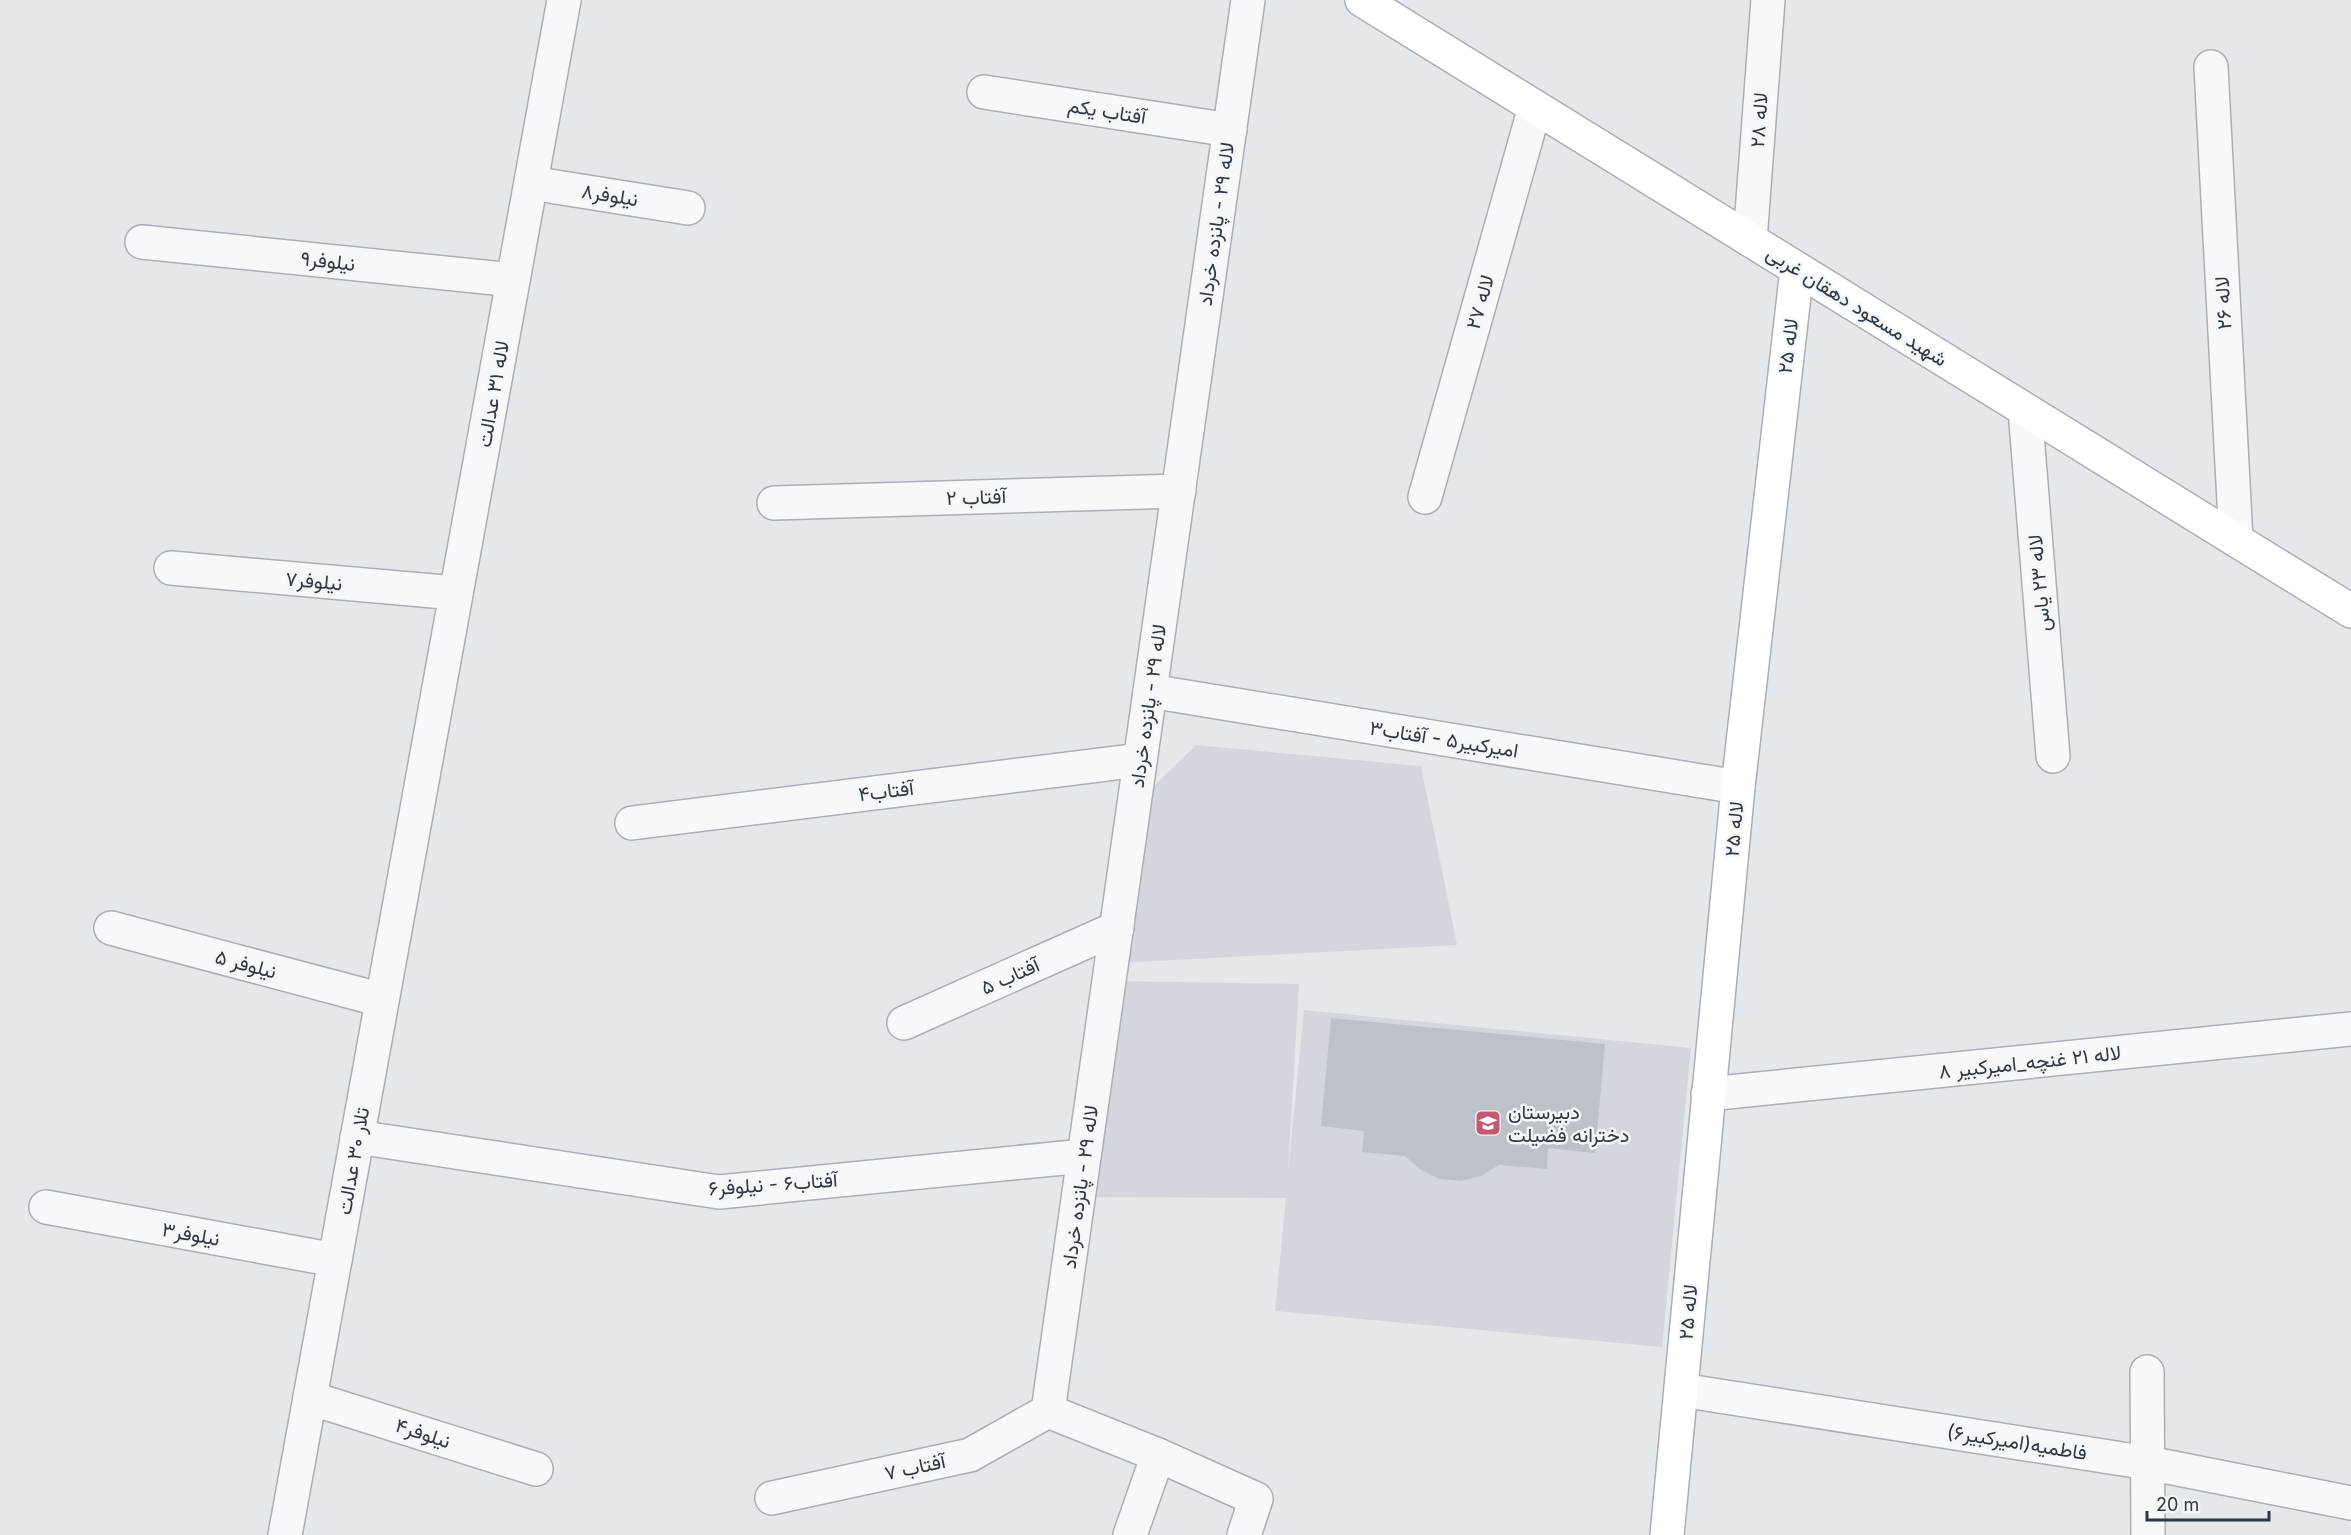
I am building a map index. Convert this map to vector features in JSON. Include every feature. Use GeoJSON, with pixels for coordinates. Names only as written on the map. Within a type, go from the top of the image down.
{"type":"FeatureCollection","features":[{"type":"Feature","properties":{"kind":"main road","name":"شهید مسعود دهقان غربی"},"geometry":{"type":"LineString","coordinates":[[1362,0],[2351,611]]}},
{"type":"Feature","properties":{"kind":"main road","name":"لاله ۲۵"},"geometry":{"type":"LineString","coordinates":[[1667,1535],[1738,787],[1797,269]]}},
{"type":"Feature","properties":{"kind":"street","name":"لاله ۳۱ عدالت"},"geometry":{"type":"LineString","coordinates":[[421,787],[564,0]]}},
{"type":"Feature","properties":{"kind":"street","name":"لاله ۲۹ - پانزده خرداد"},"geometry":{"type":"LineString","coordinates":[[1048,1411],[1248,0]]}},
{"type":"Feature","properties":{"kind":"street","name":"لاله ۲۸"},"geometry":{"type":"LineString","coordinates":[[1750,240],[1768,0]]}},
{"type":"Feature","properties":{"kind":"street","name":"لاله ۲۶"},"geometry":{"type":"LineString","coordinates":[[2211,67],[2236,540]]}},
{"type":"Feature","properties":{"kind":"street","name":"آفتاب یکم"},"geometry":{"type":"LineString","coordinates":[[984,92],[1230,130]]}},
{"type":"Feature","properties":{"kind":"street","name":"لاله ۲۷"},"geometry":{"type":"LineString","coordinates":[[1425,497],[1534,107]]}},
{"type":"Feature","properties":{"kind":"street","name":"نیلوفر۸"},"geometry":{"type":"LineString","coordinates":[[531,183],[688,208]]}},
{"type":"Feature","properties":{"kind":"street","name":"نیلوفر۹"},"geometry":{"type":"LineString","coordinates":[[142,242],[513,280]]}},
{"type":"Feature","properties":{"kind":"street","name":"لاله ۲۳ یاس"},"geometry":{"type":"LineString","coordinates":[[2025,410],[2053,756]]}},
{"type":"Feature","properties":{"kind":"street","name":"آفتاب ۲"},"geometry":{"type":"LineString","coordinates":[[774,503],[1179,491]]}},
{"type":"Feature","properties":{"kind":"street","name":"نیلوفر۷"},"geometry":{"type":"LineString","coordinates":[[171,568],[456,594]]}},
{"type":"Feature","properties":{"kind":"street","name":"امیرکبیر۵ - آفتاب۳"},"geometry":{"type":"LineString","coordinates":[[1150,691],[1738,787]]}},
{"type":"Feature","properties":{"kind":"street","name":"آفتاب۴"},"geometry":{"type":"LineString","coordinates":[[632,823],[1140,760]]}},
{"type":"Feature","properties":{"kind":"street","name":"تلار ۳۰ عدالت"},"geometry":{"type":"LineString","coordinates":[[285,1535],[421,787]]}},
{"type":"Feature","properties":{"kind":"street","name":"نیلوفر ۵"},"geometry":{"type":"LineString","coordinates":[[111,928],[382,1000]]}},
{"type":"Feature","properties":{"kind":"street","name":"آفتاب ۵"},"geometry":{"type":"LineString","coordinates":[[904,1023],[1117,928]]}},
{"type":"Feature","properties":{"kind":"street","name":"لاله ۲۱ غنچه_امیرکبیر ۸"},"geometry":{"type":"LineString","coordinates":[[1708,1094],[2351,1029]]}},
{"type":"Feature","properties":{"kind":"street","name":"آفتاب۶ - نیلوفر۶"},"geometry":{"type":"LineString","coordinates":[[357,1137],[719,1192],[1084,1156]]}},
{"type":"Feature","properties":{"kind":"street","name":"نیلوفر۳"},"geometry":{"type":"LineString","coordinates":[[46,1207],[335,1260]]}},
{"type":"Feature","properties":{"kind":"street"},"geometry":{"type":"LineString","coordinates":[[2147,1372],[2148,1535]]}},
{"type":"Feature","properties":{"kind":"street","name":"فاطمیه(امیرکبیر۶)"},"geometry":{"type":"LineString","coordinates":[[1681,1389],[2148,1463],[2351,1503]]}},
{"type":"Feature","properties":{"kind":"street","name":"نیلوفر۴"},"geometry":{"type":"LineString","coordinates":[[310,1398],[536,1469]]}},
{"type":"Feature","properties":{"kind":"street"},"geometry":{"type":"LineString","coordinates":[[1048,1411],[1158,1455],[1256,1499],[1244,1535]]}},
{"type":"Feature","properties":{"kind":"street","name":"آفتاب ۷"},"geometry":{"type":"LineString","coordinates":[[772,1498],[970,1455],[1048,1411]]}},
{"type":"Feature","properties":{"kind":"street"},"geometry":{"type":"LineString","coordinates":[[1130,1535],[1158,1455]]}},
{"type":"Feature","properties":{"kind":"shaded area"},"geometry":{"type":"Polygon","coordinates":[[[1196,745],[1421,766],[1457,945],[1101,964],[1129,810],[1196,745]]]}},
{"type":"Feature","properties":{"kind":"shaded area","name":"دبیرستان دخترانه فضیلت"},"geometry":{"type":"Polygon","coordinates":[[[1110,981],[1299,984],[1288,1172],[1304,1010],[1691,1048],[1662,1347],[1275,1311],[1286,1198],[1080,1197],[1110,981]]]}},
{"type":"Feature","properties":{"kind":"building"},"geometry":{"type":"Polygon","coordinates":[[[1331,1018],[1605,1044],[1595,1153],[1548,1148],[1547,1169],[1499,1165],[1481,1176],[1461,1181],[1440,1179],[1421,1170],[1405,1156],[1362,1152],[1364,1131],[1321,1126],[1331,1018]]]}},
{"type":"Feature","properties":{"kind":"place","name":"دبیرستان دخترانه فضیلت"},"geometry":{"type":"Point","coordinates":[1488,1123]}}]}
